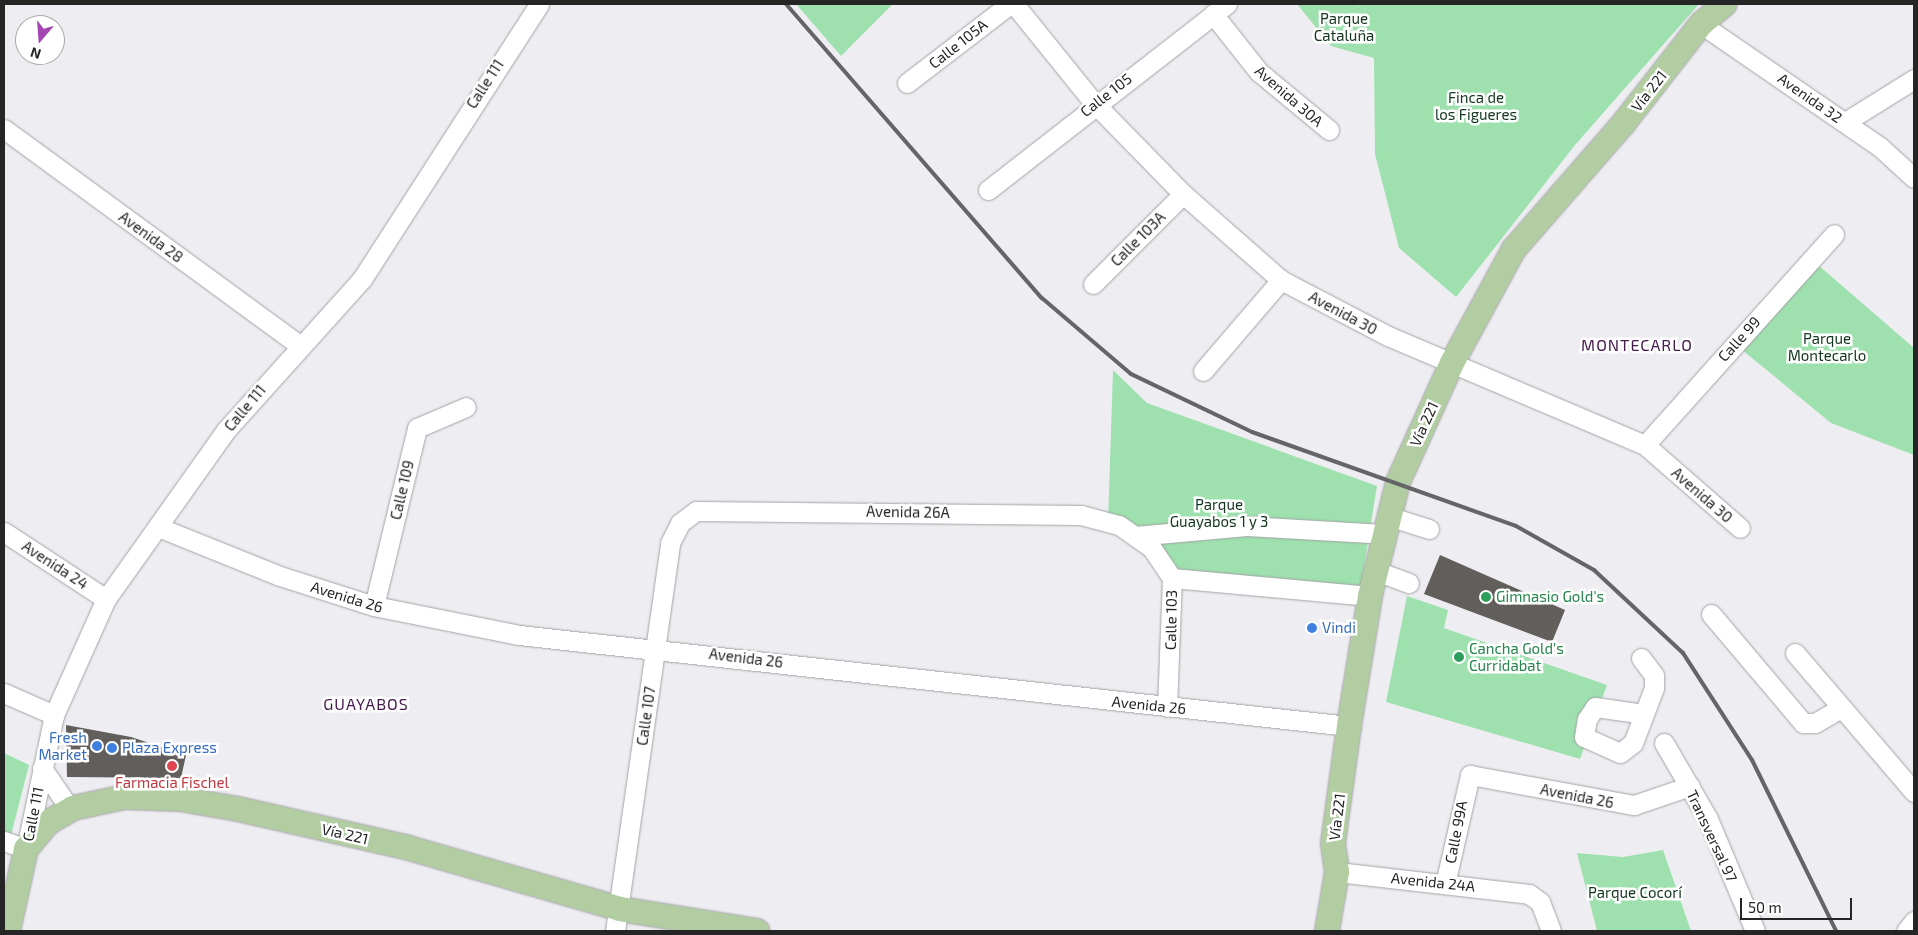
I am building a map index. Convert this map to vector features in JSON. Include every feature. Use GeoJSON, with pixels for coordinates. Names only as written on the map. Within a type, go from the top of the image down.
{"type":"FeatureCollection","features":[{"type":"Feature","properties":{"kind":"main road","name":"Vía 221"},"geometry":{"type":"LineString","coordinates":[[1327,931],[1337,872],[1333,843],[1349,726],[1370,596],[1398,482],[1452,363],[1514,249],[1623,124],[1701,24],[1725,4]]}},
{"type":"Feature","properties":{"kind":"main road","name":"Vía 221"},"geometry":{"type":"LineString","coordinates":[[8,931],[26,849],[50,822],[70,809],[125,797],[180,799],[238,809],[409,848],[618,920],[757,931]]}},
{"type":"Feature","properties":{"kind":"street","name":"Calle 111"},"geometry":{"type":"LineString","coordinates":[[26,849],[54,715],[106,599],[226,430],[299,345],[362,278],[539,4]]}},
{"type":"Feature","properties":{"kind":"street","name":"Calle 105A"},"geometry":{"type":"LineString","coordinates":[[907,84],[1010,4]]}},
{"type":"Feature","properties":{"kind":"street","name":"Avenida 30"},"geometry":{"type":"LineString","coordinates":[[1014,4],[1094,103],[1183,194],[1281,280],[1388,336],[1645,445],[1740,528]]}},
{"type":"Feature","properties":{"kind":"street","name":"Calle 105"},"geometry":{"type":"LineString","coordinates":[[988,190],[1094,103],[1220,9]]}},
{"type":"Feature","properties":{"kind":"street","name":"Avenida 30A"},"geometry":{"type":"LineString","coordinates":[[1220,9],[1259,72],[1329,130]]}},
{"type":"Feature","properties":{"kind":"street","name":"Avenida 32"},"geometry":{"type":"LineString","coordinates":[[1701,24],[1845,122],[1914,178]]}},
{"type":"Feature","properties":{"kind":"street"},"geometry":{"type":"LineString","coordinates":[[1845,122],[1914,78]]}},
{"type":"Feature","properties":{"kind":"street","name":"Avenida 28"},"geometry":{"type":"LineString","coordinates":[[4,129],[299,345]]}},
{"type":"Feature","properties":{"kind":"street","name":"Calle 103A"},"geometry":{"type":"LineString","coordinates":[[1094,284],[1183,194]]}},
{"type":"Feature","properties":{"kind":"street","name":"Calle 99"},"geometry":{"type":"LineString","coordinates":[[1645,445],[1834,234]]}},
{"type":"Feature","properties":{"kind":"street"},"geometry":{"type":"LineString","coordinates":[[1203,371],[1281,280]]}},
{"type":"Feature","properties":{"kind":"street","name":"Calle 109"},"geometry":{"type":"LineString","coordinates":[[374,606],[417,428],[466,407]]}},
{"type":"Feature","properties":{"kind":"street","name":"Avenida 26A"},"geometry":{"type":"LineString","coordinates":[[696,511],[746,508],[1081,515],[1119,525]]}},
{"type":"Feature","properties":{"kind":"street","name":"Calle 107"},"geometry":{"type":"LineString","coordinates":[[618,920],[670,542],[680,523],[696,511]]}},
{"type":"Feature","properties":{"kind":"street","name":"Calle 103"},"geometry":{"type":"LineString","coordinates":[[1119,525],[1150,547],[1172,578],[1167,707]]}},
{"type":"Feature","properties":{"kind":"street"},"geometry":{"type":"LineString","coordinates":[[1135,536],[1248,526],[1386,525],[1428,529]]}},
{"type":"Feature","properties":{"kind":"street","name":"Avenida 26"},"geometry":{"type":"LineString","coordinates":[[158,527],[280,576],[374,606],[520,635],[655,648],[1349,726]]}},
{"type":"Feature","properties":{"kind":"street","name":"Avenida 24"},"geometry":{"type":"LineString","coordinates":[[4,532],[106,599]]}},
{"type":"Feature","properties":{"kind":"street"},"geometry":{"type":"LineString","coordinates":[[1376,571],[1408,583]]}},
{"type":"Feature","properties":{"kind":"street"},"geometry":{"type":"LineString","coordinates":[[1172,578],[1370,596]]}},
{"type":"Feature","properties":{"kind":"street"},"geometry":{"type":"LineString","coordinates":[[1711,614],[1803,723],[1815,723],[1841,708]]}},
{"type":"Feature","properties":{"kind":"street"},"geometry":{"type":"LineString","coordinates":[[1795,653],[1914,792]]}},
{"type":"Feature","properties":{"kind":"street"},"geometry":{"type":"LineString","coordinates":[[1641,658],[1654,675],[1644,714]]}},
{"type":"Feature","properties":{"kind":"street"},"geometry":{"type":"LineString","coordinates":[[4,693],[54,715]]}},
{"type":"Feature","properties":{"kind":"street","name":"Transversal 97"},"geometry":{"type":"LineString","coordinates":[[1664,743],[1690,786],[1755,931]]}},
{"type":"Feature","properties":{"kind":"street"},"geometry":{"type":"LineString","coordinates":[[42,768],[70,809]]}},
{"type":"Feature","properties":{"kind":"street","name":"Avenida 26"},"geometry":{"type":"LineString","coordinates":[[1466,781],[1470,776],[1634,805],[1690,786]]}},
{"type":"Feature","properties":{"kind":"street","name":"Calle 99A"},"geometry":{"type":"LineString","coordinates":[[1445,884],[1466,781]]}},
{"type":"Feature","properties":{"kind":"street"},"geometry":{"type":"LineString","coordinates":[[4,841],[26,849]]}},
{"type":"Feature","properties":{"kind":"street","name":"Avenida 24A"},"geometry":{"type":"LineString","coordinates":[[1337,872],[1529,894],[1540,902],[1551,931]]}},
{"type":"Feature","properties":{"kind":"street"},"geometry":{"type":"LineString","coordinates":[[1906,931],[1914,921]]}},
{"type":"Feature","properties":{"kind":"green space"},"geometry":{"type":"Polygon","coordinates":[[[796,4],[893,4],[841,56],[796,4]]]}},
{"type":"Feature","properties":{"kind":"green space","name":"Finca de los Figueres"},"geometry":{"type":"Polygon","coordinates":[[[1297,4],[1356,4],[1359,8],[1357,4],[1699,4],[1575,145],[1456,297],[1399,248],[1375,154],[1374,58],[1331,46],[1297,4]]]}},
{"type":"Feature","properties":{"kind":"green space","name":"Parque Montecarlo"},"geometry":{"type":"Polygon","coordinates":[[[1817,264],[1914,348],[1914,455],[1831,423],[1741,349],[1817,264]]]}},
{"type":"Feature","properties":{"kind":"green space","name":"Parque Guayabos 1 y 3"},"geometry":{"type":"Polygon","coordinates":[[[1113,370],[1147,403],[1377,486],[1358,603],[1176,586],[1154,553],[1108,522],[1113,370]]]}},
{"type":"Feature","properties":{"kind":"green space","name":"Cancha Gold's Curridabat"},"geometry":{"type":"Polygon","coordinates":[[[1407,596],[1448,610],[1444,628],[1607,685],[1580,759],[1386,702],[1407,596]]]}},
{"type":"Feature","properties":{"kind":"green space"},"geometry":{"type":"Polygon","coordinates":[[[4,753],[29,765],[9,843],[4,841],[4,753]]]}},
{"type":"Feature","properties":{"kind":"green space","name":"Parque Cocorí"},"geometry":{"type":"Polygon","coordinates":[[[1663,850],[1691,931],[1597,931],[1577,853],[1623,857],[1663,850]]]}},
{"type":"Feature","properties":{"kind":"building","name":"Gimnasio Gold's"},"geometry":{"type":"Polygon","coordinates":[[[1440,555],[1565,610],[1552,642],[1424,594],[1440,555]]]}},
{"type":"Feature","properties":{"kind":"building","name":"Plaza Express"},"geometry":{"type":"Polygon","coordinates":[[[66,725],[131,737],[186,755],[181,778],[67,777],[66,725]]]}},
{"type":"Feature","properties":{"kind":"railway"},"geometry":{"type":"LineString","coordinates":[[786,4],[1042,298],[1131,374],[1252,432],[1516,526],[1594,570],[1683,653],[1752,760],[1836,931]]}},
{"type":"Feature","properties":{"kind":"place","name":"Gimnasio Gold's"},"geometry":{"type":"Point","coordinates":[1486,597]}},
{"type":"Feature","properties":{"kind":"place","name":"Vindi"},"geometry":{"type":"Point","coordinates":[1312,628]}},
{"type":"Feature","properties":{"kind":"place","name":"Cancha Gold's Curridabat"},"geometry":{"type":"Point","coordinates":[1459,657]}},
{"type":"Feature","properties":{"kind":"place","name":"Fresh Market"},"geometry":{"type":"Point","coordinates":[97,746]}},
{"type":"Feature","properties":{"kind":"place","name":"Plaza Express"},"geometry":{"type":"Point","coordinates":[112,748]}},
{"type":"Feature","properties":{"kind":"place","name":"Farmacia Fischel"},"geometry":{"type":"Point","coordinates":[172,766]}},
{"type":"Feature","properties":{"kind":"district","name":"MONTECARLO"},"geometry":{"type":"Point","coordinates":[1637,345]}},
{"type":"Feature","properties":{"kind":"district","name":"GUAYABOS"},"geometry":{"type":"Point","coordinates":[366,704]}},
{"type":"Feature","properties":{"kind":"park label","name":"Parque Cataluña"},"geometry":{"type":"Point","coordinates":[1344,26]}}]}
